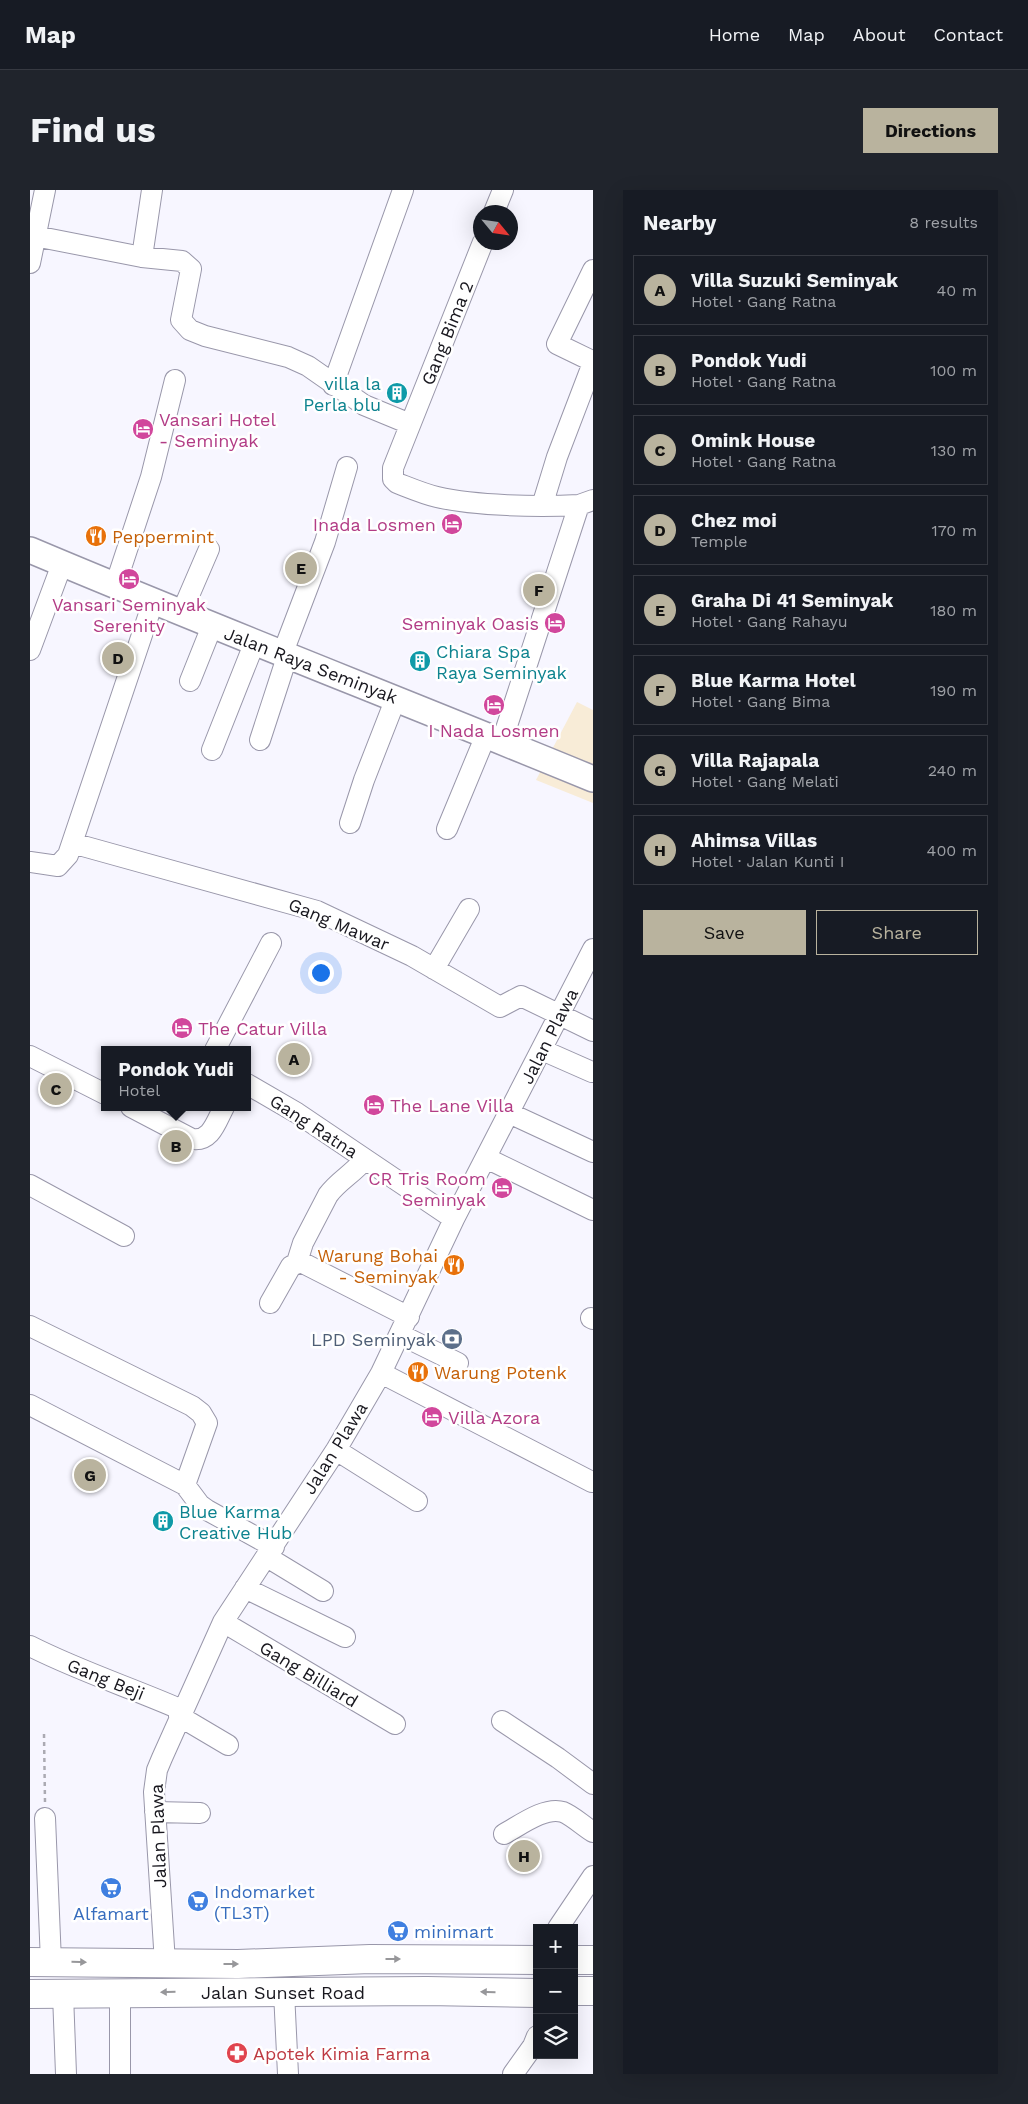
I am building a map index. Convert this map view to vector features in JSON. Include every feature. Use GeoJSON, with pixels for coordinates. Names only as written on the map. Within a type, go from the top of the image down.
{"type":"FeatureCollection","features":[{"type":"Feature","properties":{"kind":"highway","name":"Jalan Sunset Road"},"geometry":{"type":"LineString","coordinates":[[40,1962],[238,1964],[370,1959],[533,1960]]}},
{"type":"Feature","properties":{"kind":"highway"},"geometry":{"type":"LineString","coordinates":[[578,1960],[593,1960]]}},
{"type":"Feature","properties":{"kind":"highway"},"geometry":{"type":"LineString","coordinates":[[578,1991],[593,1991]]}},
{"type":"Feature","properties":{"kind":"highway","name":"Jalan Sunset Road"},"geometry":{"type":"LineString","coordinates":[[30,1994],[533,1992]]}},
{"type":"Feature","properties":{"kind":"main road","name":"Jalan Raya Seminyak"},"geometry":{"type":"LineString","coordinates":[[30,550],[254,644],[396,698],[593,778]]}},
{"type":"Feature","properties":{"kind":"street"},"geometry":{"type":"LineString","coordinates":[[30,263],[32,235],[45,190]]}},
{"type":"Feature","properties":{"kind":"street"},"geometry":{"type":"LineString","coordinates":[[142,257],[152,190]]}},
{"type":"Feature","properties":{"kind":"street"},"geometry":{"type":"LineString","coordinates":[[333,385],[403,190]]}},
{"type":"Feature","properties":{"kind":"street"},"geometry":{"type":"LineString","coordinates":[[497,205],[503,190]]}},
{"type":"Feature","properties":{"kind":"street"},"geometry":{"type":"LineString","coordinates":[[32,235],[142,257],[182,261],[190,269],[190,280],[181,320],[190,330],[205,336],[288,357],[308,366],[364,405],[410,424]]}},
{"type":"Feature","properties":{"kind":"street","name":"Gang Bima 2"},"geometry":{"type":"LineString","coordinates":[[480,250],[392,468],[393,479],[397,483],[436,497],[542,506]]}},
{"type":"Feature","properties":{"kind":"street"},"geometry":{"type":"LineString","coordinates":[[447,828],[494,738],[589,500],[542,506],[591,368],[590,360],[557,344],[593,270]]}},
{"type":"Feature","properties":{"kind":"street"},"geometry":{"type":"LineString","coordinates":[[115,586],[151,476],[175,380]]}},
{"type":"Feature","properties":{"kind":"street"},"geometry":{"type":"LineString","coordinates":[[260,740],[285,656],[325,542],[347,467]]}},
{"type":"Feature","properties":{"kind":"street"},"geometry":{"type":"LineString","coordinates":[[181,614],[209,549]]}},
{"type":"Feature","properties":{"kind":"street"},"geometry":{"type":"LineString","coordinates":[[30,650],[62,564]]}},
{"type":"Feature","properties":{"kind":"street"},"geometry":{"type":"LineString","coordinates":[[30,862],[48,865],[61,864],[68,855],[153,602]]}},
{"type":"Feature","properties":{"kind":"street"},"geometry":{"type":"LineString","coordinates":[[190,681],[212,626]]}},
{"type":"Feature","properties":{"kind":"street"},"geometry":{"type":"LineString","coordinates":[[212,750],[254,644]]}},
{"type":"Feature","properties":{"kind":"street"},"geometry":{"type":"LineString","coordinates":[[350,823],[364,780],[396,698]]}},
{"type":"Feature","properties":{"kind":"street","name":"Gang Mawar"},"geometry":{"type":"LineString","coordinates":[[72,843],[318,911],[376,938],[500,1007],[521,996],[560,1014]]}},
{"type":"Feature","properties":{"kind":"street"},"geometry":{"type":"LineString","coordinates":[[434,969],[469,909]]}},
{"type":"Feature","properties":{"kind":"street"},"geometry":{"type":"LineString","coordinates":[[216,1046],[271,943]]}},
{"type":"Feature","properties":{"kind":"street","name":"Jalan Plawa"},"geometry":{"type":"LineString","coordinates":[[164,1963],[154,1792],[157,1770],[181,1713],[223,1622],[336,1450],[381,1373],[405,1326],[454,1219],[593,949]]}},
{"type":"Feature","properties":{"kind":"street"},"geometry":{"type":"LineString","coordinates":[[560,1014],[593,1031]]}},
{"type":"Feature","properties":{"kind":"street"},"geometry":{"type":"LineString","coordinates":[[542,1050],[592,1072]]}},
{"type":"Feature","properties":{"kind":"street"},"geometry":{"type":"LineString","coordinates":[[30,1056],[101,1092]]}},
{"type":"Feature","properties":{"kind":"street","name":"Gang Ratna"},"geometry":{"type":"LineString","coordinates":[[251,1086],[297,1113],[454,1219]]}},
{"type":"Feature","properties":{"kind":"street"},"geometry":{"type":"LineString","coordinates":[[139,1111],[192,1139],[201,1141],[207,1138],[222,1111]]}},
{"type":"Feature","properties":{"kind":"street"},"geometry":{"type":"LineString","coordinates":[[509,1113],[593,1152]]}},
{"type":"Feature","properties":{"kind":"street"},"geometry":{"type":"LineString","coordinates":[[486,1158],[593,1210]]}},
{"type":"Feature","properties":{"kind":"street"},"geometry":{"type":"LineString","coordinates":[[270,1303],[291,1266],[297,1262],[303,1243],[328,1195],[333,1188],[355,1171],[365,1159]]}},
{"type":"Feature","properties":{"kind":"street"},"geometry":{"type":"LineString","coordinates":[[30,1185],[124,1236]]}},
{"type":"Feature","properties":{"kind":"street"},"geometry":{"type":"LineString","coordinates":[[297,1262],[306,1263],[405,1326],[458,1363]]}},
{"type":"Feature","properties":{"kind":"street"},"geometry":{"type":"LineString","coordinates":[[30,1326],[192,1406],[201,1413],[207,1423],[185,1485]]}},
{"type":"Feature","properties":{"kind":"street"},"geometry":{"type":"LineString","coordinates":[[381,1373],[592,1482]]}},
{"type":"Feature","properties":{"kind":"street"},"geometry":{"type":"LineString","coordinates":[[30,1405],[185,1485],[194,1498],[207,1510],[323,1590]]}},
{"type":"Feature","properties":{"kind":"street"},"geometry":{"type":"LineString","coordinates":[[336,1450],[417,1501]]}},
{"type":"Feature","properties":{"kind":"street"},"geometry":{"type":"LineString","coordinates":[[245,1588],[345,1636]]}},
{"type":"Feature","properties":{"kind":"street","name":"Gang Billiard"},"geometry":{"type":"LineString","coordinates":[[223,1622],[395,1724]]}},
{"type":"Feature","properties":{"kind":"street","name":"Gang Beji"},"geometry":{"type":"LineString","coordinates":[[30,1646],[88,1673],[134,1689],[181,1713],[228,1745]]}},
{"type":"Feature","properties":{"kind":"street"},"geometry":{"type":"LineString","coordinates":[[502,1721],[593,1784]]}},
{"type":"Feature","properties":{"kind":"street"},"geometry":{"type":"LineString","coordinates":[[504,1834],[542,1814],[556,1810],[566,1814],[593,1832]]}},
{"type":"Feature","properties":{"kind":"street"},"geometry":{"type":"LineString","coordinates":[[155,1812],[200,1813]]}},
{"type":"Feature","properties":{"kind":"street"},"geometry":{"type":"LineString","coordinates":[[40,1962],[45,1818]]}},
{"type":"Feature","properties":{"kind":"street"},"geometry":{"type":"LineString","coordinates":[[561,1924],[593,1876]]}},
{"type":"Feature","properties":{"kind":"street"},"geometry":{"type":"LineString","coordinates":[[284,1992],[288,2074]]}},
{"type":"Feature","properties":{"kind":"street"},"geometry":{"type":"LineString","coordinates":[[120,1993],[120,2074]]}},
{"type":"Feature","properties":{"kind":"street"},"geometry":{"type":"LineString","coordinates":[[63,1994],[66,2074]]}},
{"type":"Feature","properties":{"kind":"street"},"geometry":{"type":"LineString","coordinates":[[513,2074],[533,2046]]}},
{"type":"Feature","properties":{"kind":"path"},"geometry":{"type":"LineString","coordinates":[[44,1734],[45,1818]]}},
{"type":"Feature","properties":{"kind":"shaded area"},"geometry":{"type":"Polygon","coordinates":[[[577,702],[593,710],[593,803],[536,780],[577,702]]]}},
{"type":"Feature","properties":{"kind":"place","name":"villa la Perla blu"},"geometry":{"type":"Point","coordinates":[397,393]}},
{"type":"Feature","properties":{"kind":"place","name":"Vansari Hotel - Seminyak"},"geometry":{"type":"Point","coordinates":[143,429]}},
{"type":"Feature","properties":{"kind":"place","name":"Inada Losmen"},"geometry":{"type":"Point","coordinates":[452,524]}},
{"type":"Feature","properties":{"kind":"place","name":"Peppermint"},"geometry":{"type":"Point","coordinates":[96,536]}},
{"type":"Feature","properties":{"kind":"place","name":"Graha Di 41 Seminyak"},"geometry":{"type":"Point","coordinates":[301,568]}},
{"type":"Feature","properties":{"kind":"place","name":"Vansari Seminyak Serenity"},"geometry":{"type":"Point","coordinates":[129,579]}},
{"type":"Feature","properties":{"kind":"place","name":"Blue Karma Hotel"},"geometry":{"type":"Point","coordinates":[539,590]}},
{"type":"Feature","properties":{"kind":"place","name":"Seminyak Oasis"},"geometry":{"type":"Point","coordinates":[555,623]}},
{"type":"Feature","properties":{"kind":"place","name":"Chez moi"},"geometry":{"type":"Point","coordinates":[118,658]}},
{"type":"Feature","properties":{"kind":"place","name":"Chiara Spa Raya Seminyak"},"geometry":{"type":"Point","coordinates":[420,661]}},
{"type":"Feature","properties":{"kind":"place","name":"I Nada Losmen"},"geometry":{"type":"Point","coordinates":[494,705]}},
{"type":"Feature","properties":{"kind":"place","name":"The Catur Villa"},"geometry":{"type":"Point","coordinates":[182,1028]}},
{"type":"Feature","properties":{"kind":"place","name":"Villa Suzuki Seminyak"},"geometry":{"type":"Point","coordinates":[294,1059]}},
{"type":"Feature","properties":{"kind":"place","name":"Omink House"},"geometry":{"type":"Point","coordinates":[56,1089]}},
{"type":"Feature","properties":{"kind":"place","name":"The Lane Villa"},"geometry":{"type":"Point","coordinates":[374,1105]}},
{"type":"Feature","properties":{"kind":"place","name":"Pondok Yudi"},"geometry":{"type":"Point","coordinates":[176,1146]}},
{"type":"Feature","properties":{"kind":"place","name":"CR Tris Room Seminyak"},"geometry":{"type":"Point","coordinates":[502,1188]}},
{"type":"Feature","properties":{"kind":"place","name":"Warung Bohai - Seminyak"},"geometry":{"type":"Point","coordinates":[454,1265]}},
{"type":"Feature","properties":{"kind":"place","name":"LPD Seminyak"},"geometry":{"type":"Point","coordinates":[452,1339]}},
{"type":"Feature","properties":{"kind":"place","name":"Warung Potenk"},"geometry":{"type":"Point","coordinates":[418,1372]}},
{"type":"Feature","properties":{"kind":"place","name":"Villa Azora"},"geometry":{"type":"Point","coordinates":[432,1417]}},
{"type":"Feature","properties":{"kind":"place","name":"Villa Rajapala"},"geometry":{"type":"Point","coordinates":[90,1475]}},
{"type":"Feature","properties":{"kind":"place","name":"Blue Karma Creative Hub"},"geometry":{"type":"Point","coordinates":[163,1521]}},
{"type":"Feature","properties":{"kind":"place","name":"Ahimsa Villas"},"geometry":{"type":"Point","coordinates":[524,1856]}},
{"type":"Feature","properties":{"kind":"place","name":"Alfamart"},"geometry":{"type":"Point","coordinates":[111,1888]}},
{"type":"Feature","properties":{"kind":"place","name":"Indomarket (TL3T)"},"geometry":{"type":"Point","coordinates":[198,1901]}},
{"type":"Feature","properties":{"kind":"place","name":"minimart"},"geometry":{"type":"Point","coordinates":[398,1931]}},
{"type":"Feature","properties":{"kind":"place","name":"Apotek Kimia Farma"},"geometry":{"type":"Point","coordinates":[237,2053]}}]}
